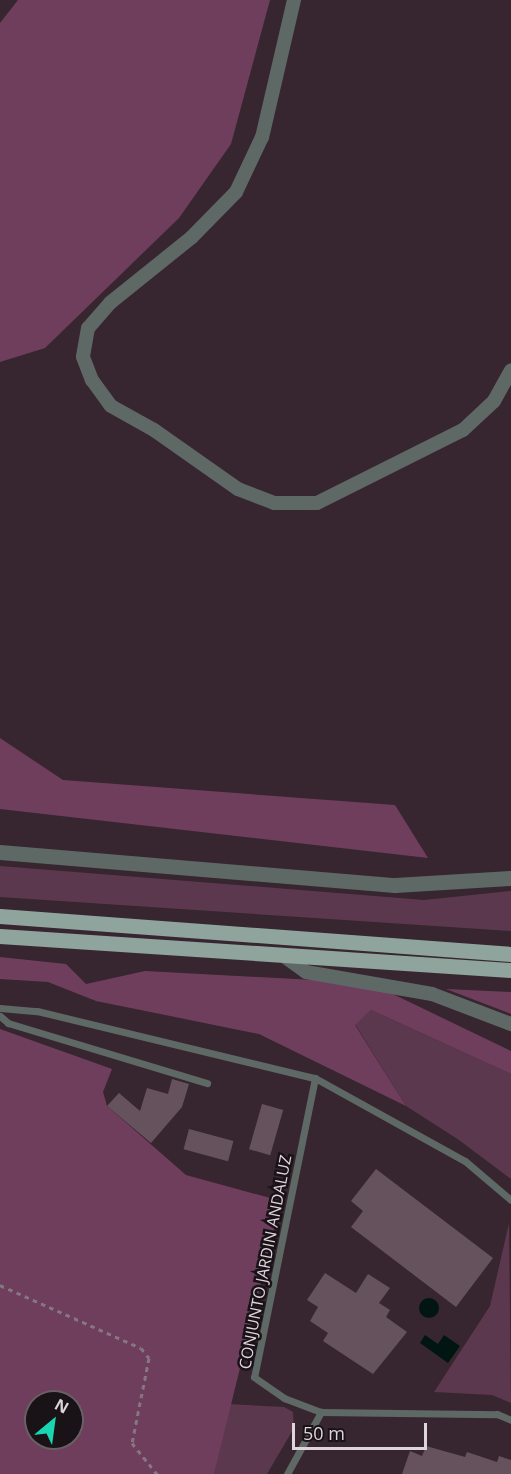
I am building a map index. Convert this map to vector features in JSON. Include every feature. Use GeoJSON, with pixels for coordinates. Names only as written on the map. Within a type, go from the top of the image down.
{"type":"FeatureCollection","features":[{"type":"Feature","properties":{"kind":"main road"},"geometry":{"type":"LineString","coordinates":[[0,916],[511,954]]}},
{"type":"Feature","properties":{"kind":"main road"},"geometry":{"type":"LineString","coordinates":[[0,936],[511,970]]}},
{"type":"Feature","properties":{"kind":"street"},"geometry":{"type":"LineString","coordinates":[[294,0],[262,137],[236,192],[192,237],[110,303],[88,328],[83,357],[92,380],[111,406],[154,430],[238,489],[274,504],[317,503],[463,430],[494,401],[511,370]]}},
{"type":"Feature","properties":{"kind":"street"},"geometry":{"type":"LineString","coordinates":[[0,852],[395,885],[511,878]]}},
{"type":"Feature","properties":{"kind":"street"},"geometry":{"type":"LineString","coordinates":[[284,956],[306,972],[432,994],[511,1023]]}},
{"type":"Feature","properties":{"kind":"lane"},"geometry":{"type":"LineString","coordinates":[[0,1008],[37,1011],[315,1078],[465,1161],[511,1200]]}},
{"type":"Feature","properties":{"kind":"lane"},"geometry":{"type":"LineString","coordinates":[[0,1016],[8,1023],[207,1083]]}},
{"type":"Feature","properties":{"kind":"lane","name":"CONJUNTO JARDIN ANDALUZ"},"geometry":{"type":"LineString","coordinates":[[315,1078],[254,1377],[284,1398],[321,1412],[497,1414],[511,1420]]}},
{"type":"Feature","properties":{"kind":"lane"},"geometry":{"type":"LineString","coordinates":[[288,1474],[321,1412]]}},
{"type":"Feature","properties":{"kind":"path"},"geometry":{"type":"LineString","coordinates":[[0,1285],[141,1348],[149,1358],[132,1443],[157,1474]]}},
{"type":"Feature","properties":{"kind":"shaded area"},"geometry":{"type":"Polygon","coordinates":[[[18,0],[270,0],[231,144],[179,218],[45,348],[0,362],[0,23],[18,0]]]}},
{"type":"Feature","properties":{"kind":"shaded area"},"geometry":{"type":"Polygon","coordinates":[[[0,738],[63,780],[395,805],[428,858],[0,809],[0,738]]]}},
{"type":"Feature","properties":{"kind":"shaded area"},"geometry":{"type":"Polygon","coordinates":[[[0,866],[424,900],[511,891],[511,931],[0,897],[0,866]]]}},
{"type":"Feature","properties":{"kind":"shaded area"},"geometry":{"type":"Polygon","coordinates":[[[0,957],[66,964],[86,984],[145,971],[370,983],[511,1051],[511,1074],[371,1010],[355,1025],[406,1106],[259,1034],[96,1001],[48,982],[0,979],[0,957]]]}},
{"type":"Feature","properties":{"kind":"shaded area"},"geometry":{"type":"Polygon","coordinates":[[[446,989],[511,992],[511,1014],[446,989]]]}},
{"type":"Feature","properties":{"kind":"shaded area"},"geometry":{"type":"Polygon","coordinates":[[[371,1010],[511,1074],[511,1179],[459,1140],[406,1106],[355,1024],[371,1010]]]}},
{"type":"Feature","properties":{"kind":"shaded area"},"geometry":{"type":"Polygon","coordinates":[[[0,1029],[112,1069],[103,1092],[107,1106],[186,1175],[281,1201],[214,1474],[0,1474],[0,1029]]]}},
{"type":"Feature","properties":{"kind":"shaded area"},"geometry":{"type":"Polygon","coordinates":[[[509,1223],[511,1403],[492,1395],[434,1392],[490,1306],[509,1223]]]}},
{"type":"Feature","properties":{"kind":"shaded area"},"geometry":{"type":"Polygon","coordinates":[[[429,1298],[436,1301],[439,1308],[436,1315],[429,1318],[422,1315],[419,1308],[422,1301],[429,1298]]]}},
{"type":"Feature","properties":{"kind":"shaded area"},"geometry":{"type":"Polygon","coordinates":[[[425,1335],[438,1344],[444,1335],[460,1346],[448,1363],[420,1343],[425,1335]]]}},
{"type":"Feature","properties":{"kind":"shaded area"},"geometry":{"type":"Polygon","coordinates":[[[228,1404],[284,1407],[293,1412],[294,1428],[267,1474],[214,1474],[228,1404]]]}},
{"type":"Feature","properties":{"kind":"building"},"geometry":{"type":"Polygon","coordinates":[[[172,1079],[189,1084],[182,1107],[151,1143],[107,1106],[119,1093],[140,1111],[147,1088],[168,1094],[172,1079]]]}},
{"type":"Feature","properties":{"kind":"building"},"geometry":{"type":"Polygon","coordinates":[[[262,1104],[283,1110],[270,1155],[249,1149],[262,1104]]]}},
{"type":"Feature","properties":{"kind":"building"},"geometry":{"type":"Polygon","coordinates":[[[189,1129],[233,1141],[228,1161],[184,1149],[189,1129]]]}},
{"type":"Feature","properties":{"kind":"building"},"geometry":{"type":"Polygon","coordinates":[[[376,1169],[493,1258],[456,1307],[351,1227],[363,1211],[351,1201],[376,1169]]]}},
{"type":"Feature","properties":{"kind":"building"},"geometry":{"type":"Polygon","coordinates":[[[325,1273],[356,1293],[368,1274],[390,1288],[379,1303],[390,1310],[386,1317],[407,1332],[373,1374],[323,1341],[328,1333],[310,1321],[318,1307],[307,1300],[325,1273]]]}},
{"type":"Feature","properties":{"kind":"building"},"geometry":{"type":"Polygon","coordinates":[[[426,1446],[465,1457],[467,1452],[497,1462],[499,1456],[511,1460],[511,1474],[402,1474],[410,1451],[422,1456],[426,1446]]]}}]}
